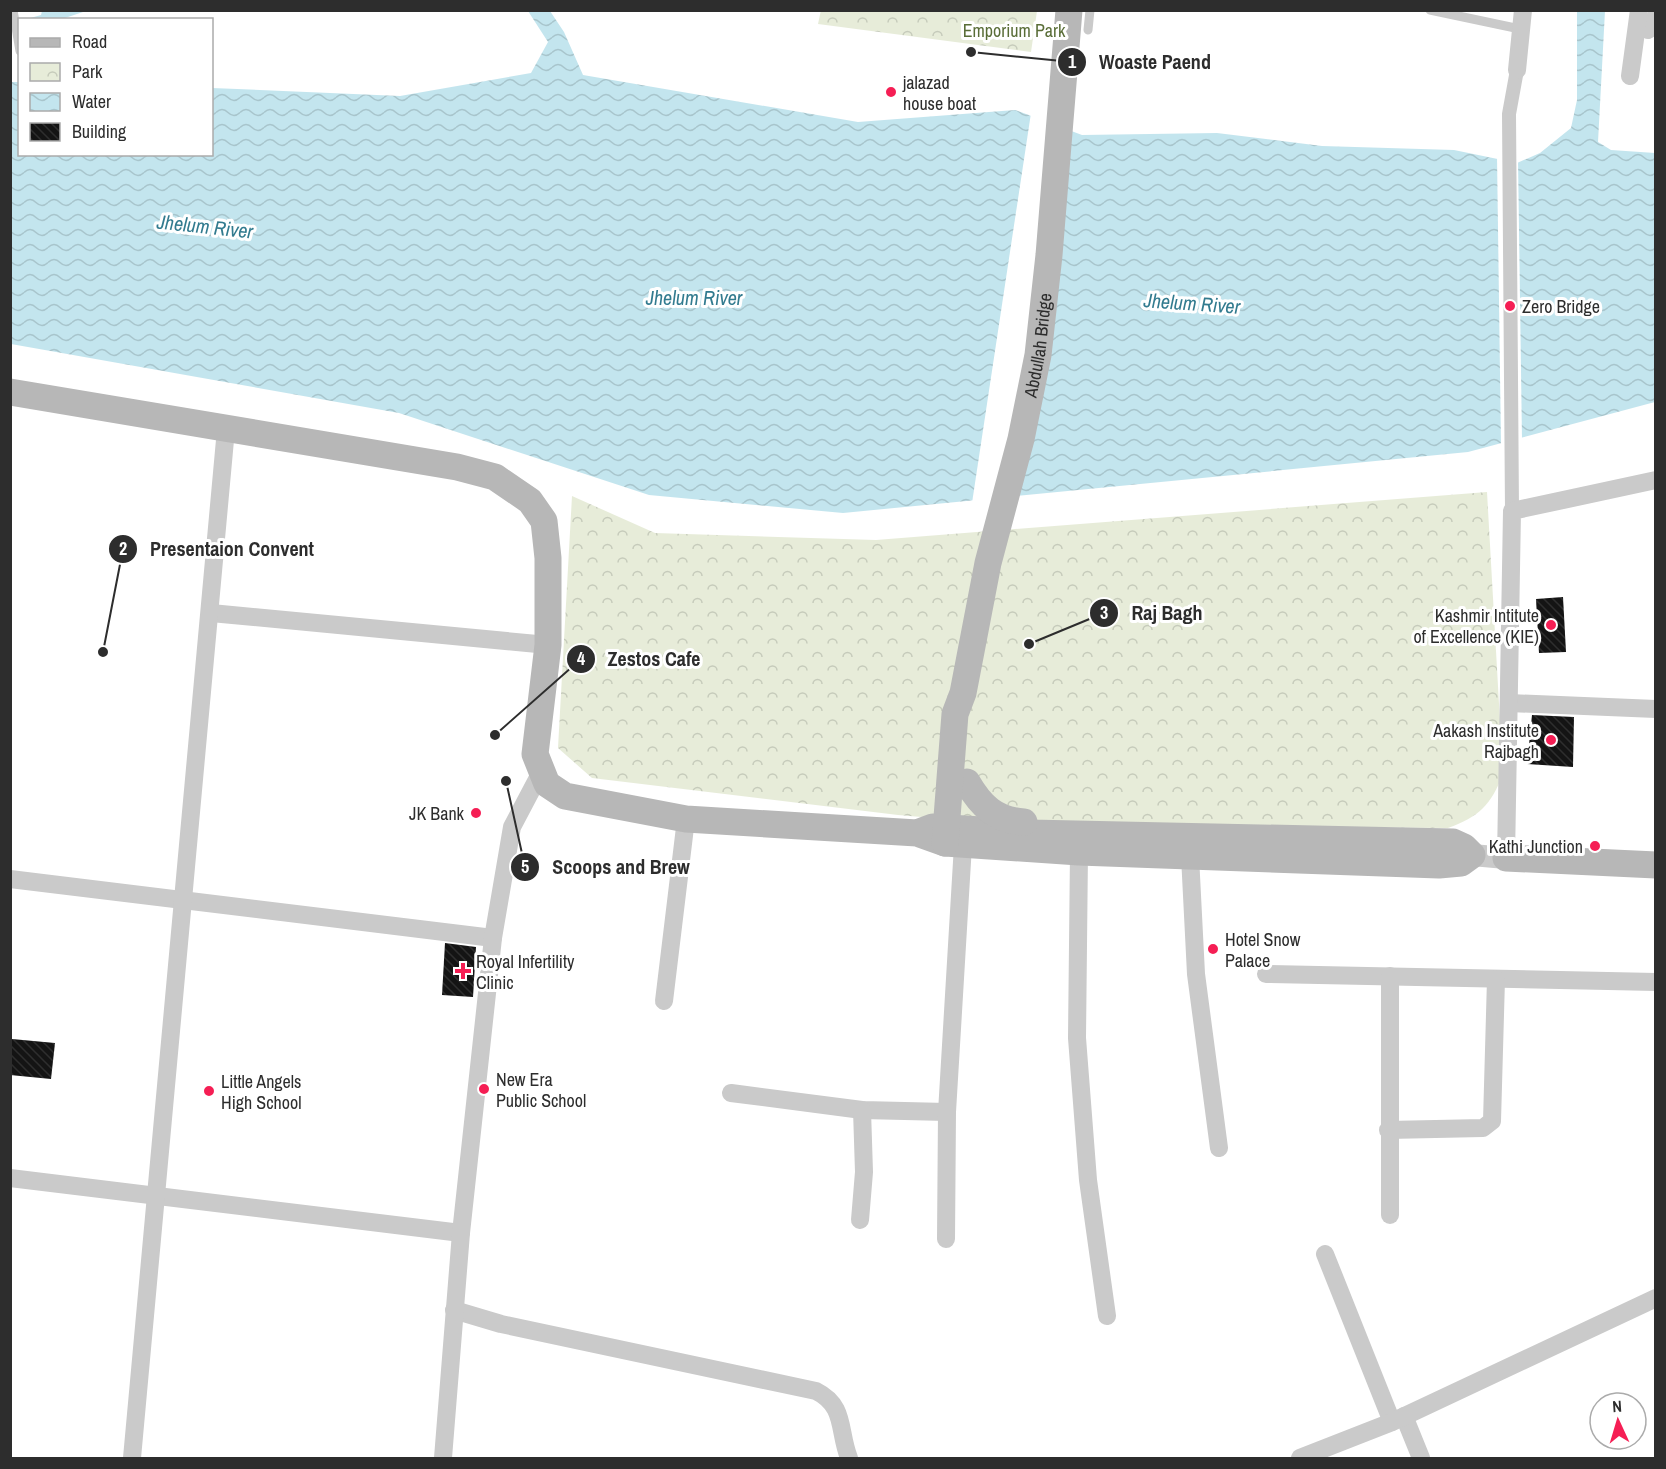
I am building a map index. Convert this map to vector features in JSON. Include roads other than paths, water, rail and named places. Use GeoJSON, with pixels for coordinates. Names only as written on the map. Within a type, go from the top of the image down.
{"type":"FeatureCollection","features":[{"type":"Feature","properties":{"kind":"main road","name":"Abdullah Bridge"},"geometry":{"type":"LineString","coordinates":[[954,836],[955,714],[1038,355],[1050,243],[1069,10]]}},
{"type":"Feature","properties":{"kind":"main road"},"geometry":{"type":"LineString","coordinates":[[10,392],[458,467],[495,477],[530,501],[544,521],[548,558],[548,645],[535,754],[547,784],[566,796],[686,819],[917,832],[933,827],[954,836],[1079,852],[1446,865],[1461,863],[1472,855],[1464,847],[1453,842],[1130,835],[954,836]]}},
{"type":"Feature","properties":{"kind":"main road"},"geometry":{"type":"LineString","coordinates":[[954,836],[967,782],[971,716],[964,683]]}},
{"type":"Feature","properties":{"kind":"main road"},"geometry":{"type":"LineString","coordinates":[[967,782],[987,810],[1004,818],[1019,822],[1110,829],[1130,835]]}},
{"type":"Feature","properties":{"kind":"main road"},"geometry":{"type":"LineString","coordinates":[[1506,858],[1656,865]]}},
{"type":"Feature","properties":{"kind":"street"},"geometry":{"type":"LineString","coordinates":[[1472,855],[1506,858],[1512,504],[1509,114],[1517,70],[1523,10]]}},
{"type":"Feature","properties":{"kind":"street"},"geometry":{"type":"LineString","coordinates":[[1630,76],[1639,10]]}},
{"type":"Feature","properties":{"kind":"street"},"geometry":{"type":"LineString","coordinates":[[132,1458],[211,613],[226,429]]}},
{"type":"Feature","properties":{"kind":"street"},"geometry":{"type":"LineString","coordinates":[[1512,504],[1656,480]]}},
{"type":"Feature","properties":{"kind":"street"},"geometry":{"type":"LineString","coordinates":[[211,613],[548,645]]}},
{"type":"Feature","properties":{"kind":"street"},"geometry":{"type":"LineString","coordinates":[[1509,703],[1656,710]]}},
{"type":"Feature","properties":{"kind":"street"},"geometry":{"type":"LineString","coordinates":[[443,1458],[461,1233],[493,938],[512,827],[541,772]]}},
{"type":"Feature","properties":{"kind":"street"},"geometry":{"type":"LineString","coordinates":[[664,1001],[686,819]]}},
{"type":"Feature","properties":{"kind":"street"},"geometry":{"type":"LineString","coordinates":[[946,1239],[954,836]]}},
{"type":"Feature","properties":{"kind":"street"},"geometry":{"type":"LineString","coordinates":[[1079,852],[1077,1038],[1088,1180],[1107,1316]]}},
{"type":"Feature","properties":{"kind":"street"},"geometry":{"type":"LineString","coordinates":[[1190,856],[1196,974],[1219,1148]]}},
{"type":"Feature","properties":{"kind":"street"},"geometry":{"type":"LineString","coordinates":[[10,879],[493,938]]}},
{"type":"Feature","properties":{"kind":"street"},"geometry":{"type":"LineString","coordinates":[[1266,974],[1656,982]]}},
{"type":"Feature","properties":{"kind":"street"},"geometry":{"type":"LineString","coordinates":[[1390,976],[1388,1130],[1390,1215]]}},
{"type":"Feature","properties":{"kind":"street"},"geometry":{"type":"LineString","coordinates":[[1388,1130],[1483,1128],[1492,1121],[1496,979]]}},
{"type":"Feature","properties":{"kind":"street"},"geometry":{"type":"LineString","coordinates":[[730,1093],[862,1110],[947,1112]]}},
{"type":"Feature","properties":{"kind":"street"},"geometry":{"type":"LineString","coordinates":[[860,1220],[864,1172],[862,1110]]}},
{"type":"Feature","properties":{"kind":"street"},"geometry":{"type":"LineString","coordinates":[[10,1178],[461,1233]]}},
{"type":"Feature","properties":{"kind":"street"},"geometry":{"type":"LineString","coordinates":[[1325,1254],[1398,1419],[1421,1458]]}},
{"type":"Feature","properties":{"kind":"street"},"geometry":{"type":"LineString","coordinates":[[1300,1458],[1398,1419],[1656,1298]]}},
{"type":"Feature","properties":{"kind":"street"},"geometry":{"type":"LineString","coordinates":[[454,1310],[501,1324],[816,1390],[827,1396],[837,1408],[849,1458]]}},
{"type":"Feature","properties":{"kind":"lane"},"geometry":{"type":"LineString","coordinates":[[1088,30],[1090,10]]}},
{"type":"Feature","properties":{"kind":"lane"},"geometry":{"type":"LineString","coordinates":[[1430,10],[1520,29]]}},
{"type":"Feature","properties":{"kind":"lane"},"geometry":{"type":"LineString","coordinates":[[14,15],[18,47]]}},
{"type":"Feature","properties":{"kind":"water"},"geometry":{"type":"Polygon","coordinates":[[[42,10],[86,11],[65,18],[30,18],[41,15],[42,10]]]}},
{"type":"Feature","properties":{"kind":"water","name":"Jhelum River"},"geometry":{"type":"Polygon","coordinates":[[[528,11],[550,11],[564,32],[583,75],[858,122],[1015,110],[1082,135],[1217,133],[1322,146],[1454,150],[1517,163],[1540,153],[1571,128],[1577,100],[1577,11],[1605,11],[1598,142],[1611,150],[1655,153],[1655,402],[1468,452],[843,513],[649,495],[399,413],[11,344],[10,82],[18,82],[18,156],[213,156],[213,88],[400,96],[531,73],[548,42],[528,11]]]}},
{"type":"Feature","properties":{"kind":"place","name":"Woaste Paend"},"geometry":{"type":"Point","coordinates":[971,52]}},
{"type":"Feature","properties":{"kind":"place","name":"jalazad house boat"},"geometry":{"type":"Point","coordinates":[891,92]}},
{"type":"Feature","properties":{"kind":"place","name":"Zero Bridge"},"geometry":{"type":"Point","coordinates":[1510,306]}},
{"type":"Feature","properties":{"kind":"place","name":"Kashmir Intitute of Excellence (KIE)"},"geometry":{"type":"Point","coordinates":[1551,625]}},
{"type":"Feature","properties":{"kind":"place","name":"Raj Bagh"},"geometry":{"type":"Point","coordinates":[1029,644]}},
{"type":"Feature","properties":{"kind":"place","name":"Presentaion Convent"},"geometry":{"type":"Point","coordinates":[103,652]}},
{"type":"Feature","properties":{"kind":"place","name":"Zestos Cafe"},"geometry":{"type":"Point","coordinates":[495,735]}},
{"type":"Feature","properties":{"kind":"place","name":"Aakash Institute Rajbagh"},"geometry":{"type":"Point","coordinates":[1551,740]}},
{"type":"Feature","properties":{"kind":"place","name":"Scoops and Brew"},"geometry":{"type":"Point","coordinates":[506,781]}},
{"type":"Feature","properties":{"kind":"place","name":"JK Bank"},"geometry":{"type":"Point","coordinates":[476,813]}},
{"type":"Feature","properties":{"kind":"place","name":"Kathi Junction"},"geometry":{"type":"Point","coordinates":[1595,846]}},
{"type":"Feature","properties":{"kind":"place","name":"Hotel Snow Palace"},"geometry":{"type":"Point","coordinates":[1213,949]}},
{"type":"Feature","properties":{"kind":"place","name":"Royal Infertility Clinic"},"geometry":{"type":"Point","coordinates":[463,971]}},
{"type":"Feature","properties":{"kind":"place","name":"New Era Public School"},"geometry":{"type":"Point","coordinates":[484,1089]}},
{"type":"Feature","properties":{"kind":"place","name":"Little Angels High School"},"geometry":{"type":"Point","coordinates":[209,1091]}},
{"type":"Feature","properties":{"kind":"park label","name":"Emporium Park"},"geometry":{"type":"Point","coordinates":[1014,30]}}]}
